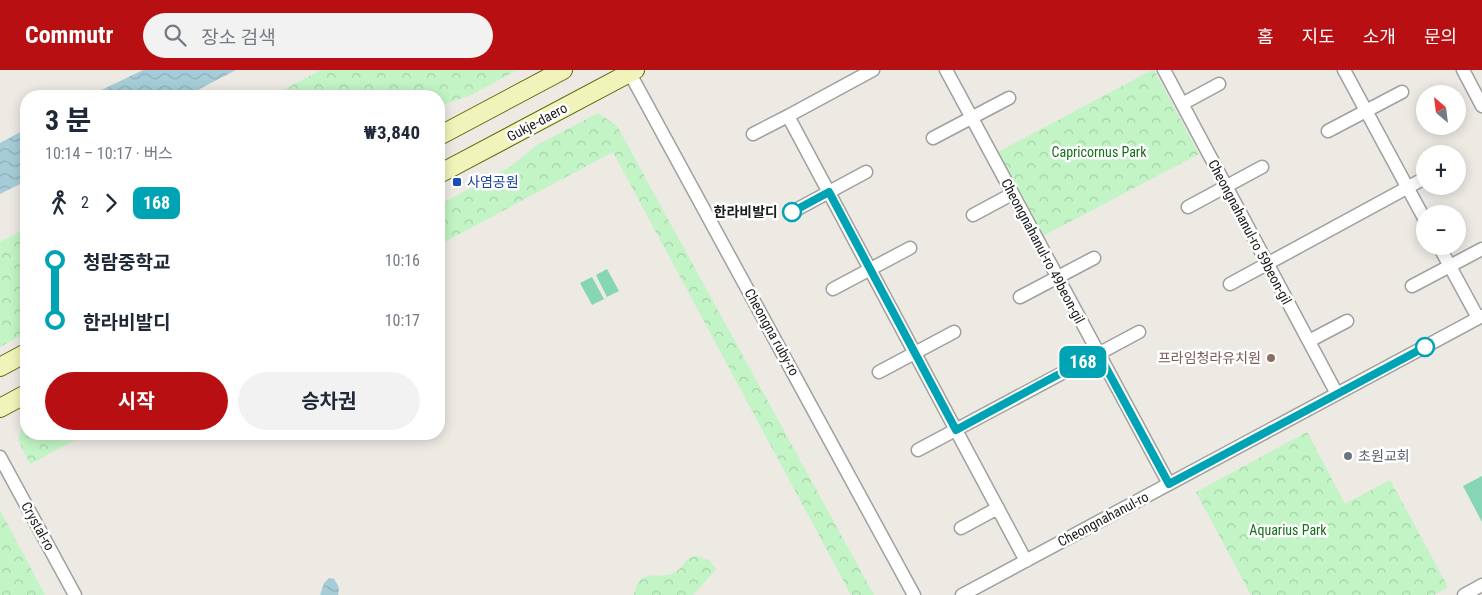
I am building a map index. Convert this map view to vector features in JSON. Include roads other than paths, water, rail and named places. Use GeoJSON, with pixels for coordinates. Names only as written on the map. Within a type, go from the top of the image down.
{"type":"FeatureCollection","features":[{"type":"Feature","properties":{"kind":"main road"},"geometry":{"type":"LineString","coordinates":[[445,133],[564,70]]}},
{"type":"Feature","properties":{"kind":"main road","name":"Gukje-daero"},"geometry":{"type":"LineString","coordinates":[[445,171],[630,71]]}},
{"type":"Feature","properties":{"kind":"main road"},"geometry":{"type":"LineString","coordinates":[[0,367],[20,356]]}},
{"type":"Feature","properties":{"kind":"main road"},"geometry":{"type":"LineString","coordinates":[[0,408],[20,397]]}},
{"type":"Feature","properties":{"kind":"street"},"geometry":{"type":"LineString","coordinates":[[753,134],[873,70]]}},
{"type":"Feature","properties":{"kind":"street","name":"Cheongnahanul-ro 49beon-gil"},"geometry":{"type":"LineString","coordinates":[[946,70],[1169,484]]}},
{"type":"Feature","properties":{"kind":"street","name":"Cheongnahanul-ro 59beon-gil"},"geometry":{"type":"LineString","coordinates":[[1164,70],[1337,394]]}},
{"type":"Feature","properties":{"kind":"street"},"geometry":{"type":"LineString","coordinates":[[1344,70],[1417,205]]}},
{"type":"Feature","properties":{"kind":"street"},"geometry":{"type":"LineString","coordinates":[[1463,70],[1482,106]]}},
{"type":"Feature","properties":{"kind":"street","name":"Cheongna ruby-ro"},"geometry":{"type":"LineString","coordinates":[[630,71],[914,595]]}},
{"type":"Feature","properties":{"kind":"street"},"geometry":{"type":"LineString","coordinates":[[1182,104],[1219,84]]}},
{"type":"Feature","properties":{"kind":"street"},"geometry":{"type":"LineString","coordinates":[[1328,131],[1402,92]]}},
{"type":"Feature","properties":{"kind":"street"},"geometry":{"type":"LineString","coordinates":[[933,138],[1009,98]]}},
{"type":"Feature","properties":{"kind":"street"},"geometry":{"type":"LineString","coordinates":[[788,116],[1026,561]]}},
{"type":"Feature","properties":{"kind":"street"},"geometry":{"type":"LineString","coordinates":[[1188,207],[1262,167]]}},
{"type":"Feature","properties":{"kind":"street"},"geometry":{"type":"LineString","coordinates":[[792,212],[866,172]]}},
{"type":"Feature","properties":{"kind":"street"},"geometry":{"type":"LineString","coordinates":[[1230,284],[1416,183]]}},
{"type":"Feature","properties":{"kind":"street"},"geometry":{"type":"LineString","coordinates":[[973,215],[1012,194]]}},
{"type":"Feature","properties":{"kind":"street"},"geometry":{"type":"LineString","coordinates":[[833,289],[910,248]]}},
{"type":"Feature","properties":{"kind":"street"},"geometry":{"type":"LineString","coordinates":[[1412,286],[1482,249]]}},
{"type":"Feature","properties":{"kind":"street"},"geometry":{"type":"LineString","coordinates":[[1444,255],[1480,317]]}},
{"type":"Feature","properties":{"kind":"street"},"geometry":{"type":"LineString","coordinates":[[1020,298],[1094,258]]}},
{"type":"Feature","properties":{"kind":"street","name":"Cheongnahanul-ro"},"geometry":{"type":"LineString","coordinates":[[962,595],[1480,317]]}},
{"type":"Feature","properties":{"kind":"street"},"geometry":{"type":"LineString","coordinates":[[1309,342],[1347,321]]}},
{"type":"Feature","properties":{"kind":"street"},"geometry":{"type":"LineString","coordinates":[[879,372],[954,332]]}},
{"type":"Feature","properties":{"kind":"street"},"geometry":{"type":"LineString","coordinates":[[918,450],[1139,332]]}},
{"type":"Feature","properties":{"kind":"street","name":"Crystal-ro"},"geometry":{"type":"LineString","coordinates":[[0,457],[75,595]]}},
{"type":"Feature","properties":{"kind":"street"},"geometry":{"type":"LineString","coordinates":[[962,528],[998,508]]}},
{"type":"Feature","properties":{"kind":"street"},"geometry":{"type":"LineString","coordinates":[[1464,595],[1482,585]]}},
{"type":"Feature","properties":{"kind":"water"},"geometry":{"type":"Polygon","coordinates":[[[143,70],[236,70],[198,90],[101,90],[143,70]]]}},
{"type":"Feature","properties":{"kind":"water"},"geometry":{"type":"Polygon","coordinates":[[[20,132],[20,184],[0,194],[0,143],[20,132]]]}},
{"type":"Feature","properties":{"kind":"water"},"geometry":{"type":"Polygon","coordinates":[[[329,578],[334,579],[338,585],[338,595],[320,595],[324,583],[329,578]]]}},
{"type":"Feature","properties":{"kind":"place","name":"사염공원"},"geometry":{"type":"Point","coordinates":[457,182]}},
{"type":"Feature","properties":{"kind":"place","name":"한라비발디"},"geometry":{"type":"Point","coordinates":[792,212]}},
{"type":"Feature","properties":{"kind":"place","name":"프라임청라유치원"},"geometry":{"type":"Point","coordinates":[1271,358]}},
{"type":"Feature","properties":{"kind":"place","name":"초원교회"},"geometry":{"type":"Point","coordinates":[1348,456]}},
{"type":"Feature","properties":{"kind":"park label","name":"Capricornus Park"},"geometry":{"type":"Point","coordinates":[1099,152]}},
{"type":"Feature","properties":{"kind":"park label","name":"Aquarius Park"},"geometry":{"type":"Point","coordinates":[1288,530]}}]}
